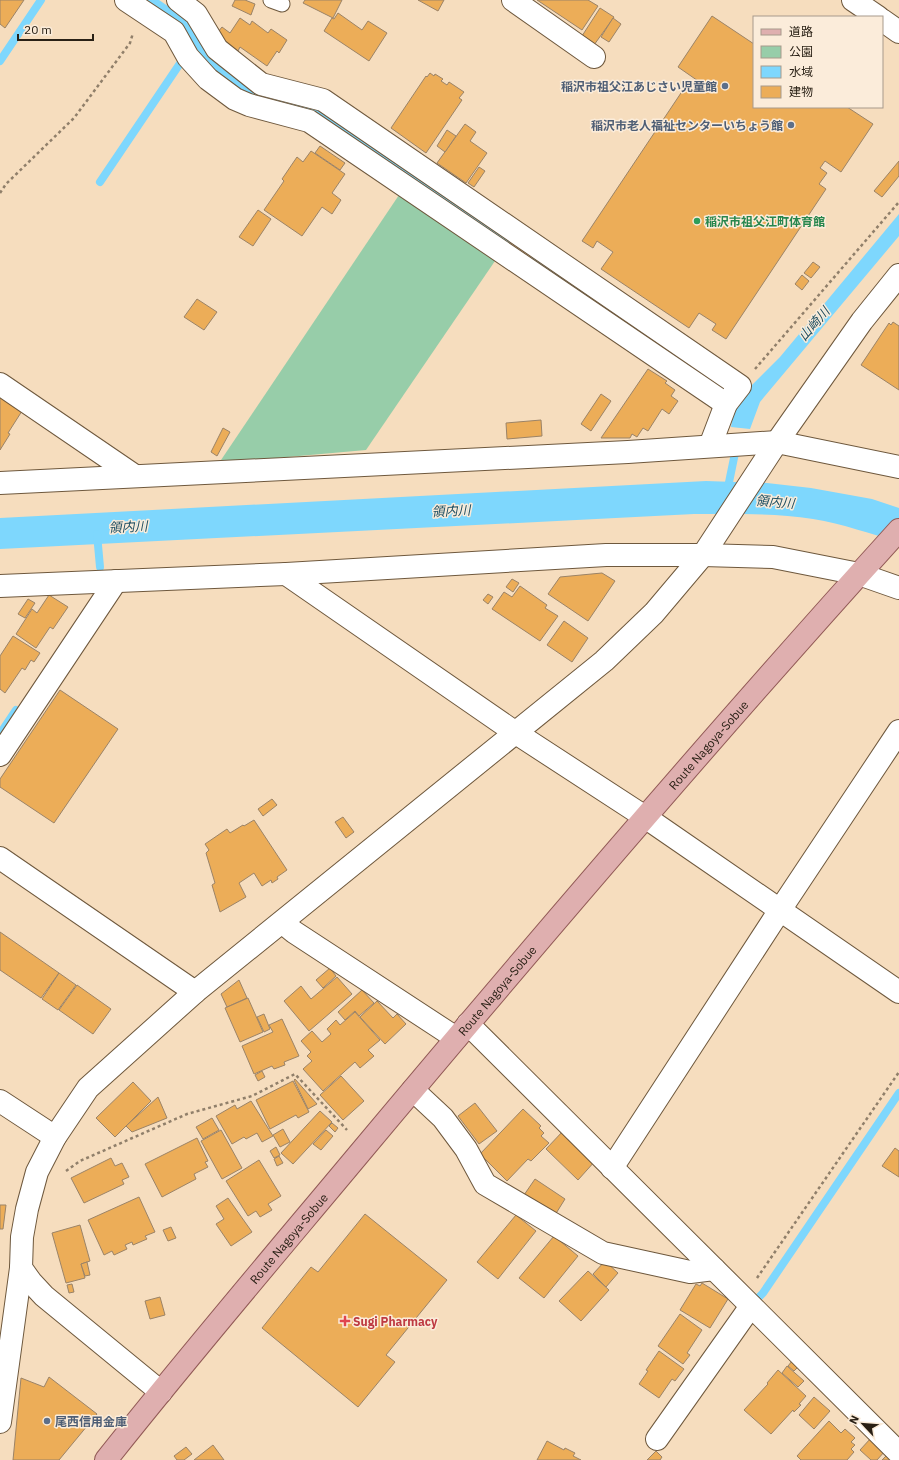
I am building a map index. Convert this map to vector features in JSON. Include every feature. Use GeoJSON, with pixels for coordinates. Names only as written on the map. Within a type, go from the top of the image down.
{"type":"FeatureCollection","features":[{"type":"Feature","properties":{"kind":"main road","name":"Route Nagoya-Sobue"},"geometry":{"type":"LineString","coordinates":[[106,1460],[462,1031],[645,817],[899,530]]}},
{"type":"Feature","properties":{"kind":"street"},"geometry":{"type":"LineString","coordinates":[[178,0],[196,14],[217,49],[261,84],[323,100],[740,386],[726,404],[710,446]]}},
{"type":"Feature","properties":{"kind":"street"},"geometry":{"type":"LineString","coordinates":[[513,0],[594,57]]}},
{"type":"Feature","properties":{"kind":"street"},"geometry":{"type":"LineString","coordinates":[[853,0],[877,16]]}},
{"type":"Feature","properties":{"kind":"street"},"geometry":{"type":"LineString","coordinates":[[134,5],[174,32],[188,57],[208,79],[235,99],[249,105],[309,121],[726,404]]}},
{"type":"Feature","properties":{"kind":"street"},"geometry":{"type":"LineString","coordinates":[[883,21],[899,32]]}},
{"type":"Feature","properties":{"kind":"street"},"geometry":{"type":"LineString","coordinates":[[0,1422],[21,1268],[22,1237],[27,1209],[38,1172],[55,1137],[88,1088],[195,992],[283,923],[604,661],[654,613],[707,549],[773,448],[862,321],[899,275]]}},
{"type":"Feature","properties":{"kind":"street"},"geometry":{"type":"LineString","coordinates":[[0,384],[135,476]]}},
{"type":"Feature","properties":{"kind":"street"},"geometry":{"type":"LineString","coordinates":[[0,483],[628,452],[710,446],[773,448],[899,467]]}},
{"type":"Feature","properties":{"kind":"street"},"geometry":{"type":"LineString","coordinates":[[0,586],[286,574],[707,549],[773,556],[862,571],[899,588]]}},
{"type":"Feature","properties":{"kind":"street"},"geometry":{"type":"LineString","coordinates":[[286,574],[516,733],[645,817],[899,992]]}},
{"type":"Feature","properties":{"kind":"street"},"geometry":{"type":"LineString","coordinates":[[0,755],[116,581]]}},
{"type":"Feature","properties":{"kind":"street"},"geometry":{"type":"LineString","coordinates":[[612,1168],[780,910],[899,731]]}},
{"type":"Feature","properties":{"kind":"street"},"geometry":{"type":"LineString","coordinates":[[0,858],[195,992]]}},
{"type":"Feature","properties":{"kind":"street"},"geometry":{"type":"LineString","coordinates":[[283,923],[294,932],[462,1031],[612,1168],[899,1453]]}},
{"type":"Feature","properties":{"kind":"street"},"geometry":{"type":"LineString","coordinates":[[413,1090],[443,1118],[466,1149],[485,1184],[604,1253],[690,1272],[714,1269]]}},
{"type":"Feature","properties":{"kind":"street"},"geometry":{"type":"LineString","coordinates":[[0,1100],[55,1137]]}},
{"type":"Feature","properties":{"kind":"street"},"geometry":{"type":"LineString","coordinates":[[21,1268],[44,1296],[161,1392]]}},
{"type":"Feature","properties":{"kind":"street"},"geometry":{"type":"LineString","coordinates":[[657,1439],[747,1302]]}},
{"type":"Feature","properties":{"kind":"path"},"geometry":{"type":"LineString","coordinates":[[0,193],[6,184],[74,118],[130,43],[134,5]]}},
{"type":"Feature","properties":{"kind":"path"},"geometry":{"type":"LineString","coordinates":[[740,386],[899,202]]}},
{"type":"Feature","properties":{"kind":"path"},"geometry":{"type":"LineString","coordinates":[[747,1302],[899,1072]]}},
{"type":"Feature","properties":{"kind":"path"},"geometry":{"type":"LineString","coordinates":[[61,1175],[80,1161],[187,1114],[252,1096],[295,1074],[364,1148]]}},
{"type":"Feature","properties":{"kind":"green space"},"geometry":{"type":"Polygon","coordinates":[[[401,192],[497,258],[366,450],[219,463],[401,192]]]}},
{"type":"Feature","properties":{"kind":"water"},"geometry":{"type":"Polygon","coordinates":[[[899,214],[899,236],[760,402],[750,429],[731,427],[735,402],[780,357],[899,214]]]}},
{"type":"Feature","properties":{"kind":"water","name":"領内川"},"geometry":{"type":"Polygon","coordinates":[[[706,481],[767,483],[811,488],[872,499],[899,508],[899,542],[846,526],[813,519],[769,515],[694,514],[0,549],[0,518],[706,481]]]}},
{"type":"Feature","properties":{"kind":"building"},"geometry":{"type":"Polygon","coordinates":[[[0,0],[24,0],[5,28],[0,24],[0,0]]]}},
{"type":"Feature","properties":{"kind":"building"},"geometry":{"type":"Polygon","coordinates":[[[235,0],[245,0],[255,4],[251,15],[232,6],[235,0]]]}},
{"type":"Feature","properties":{"kind":"building"},"geometry":{"type":"Polygon","coordinates":[[[305,0],[342,0],[333,18],[303,3],[305,0]]]}},
{"type":"Feature","properties":{"kind":"building"},"geometry":{"type":"Polygon","coordinates":[[[418,0],[444,0],[438,11],[418,0]]]}},
{"type":"Feature","properties":{"kind":"building"},"geometry":{"type":"Polygon","coordinates":[[[537,0],[588,0],[598,6],[582,30],[537,0]]]}},
{"type":"Feature","properties":{"kind":"building"},"geometry":{"type":"Polygon","coordinates":[[[600,8],[614,17],[594,45],[582,36],[600,8]]]}},
{"type":"Feature","properties":{"kind":"building"},"geometry":{"type":"Polygon","coordinates":[[[338,13],[362,30],[368,21],[387,33],[369,61],[324,31],[332,18],[334,19],[338,13]]]}},
{"type":"Feature","properties":{"kind":"building"},"geometry":{"type":"Polygon","coordinates":[[[712,16],[753,43],[753,108],[849,108],[873,124],[841,172],[825,161],[820,168],[827,173],[819,184],[826,189],[726,339],[712,330],[716,324],[699,313],[689,328],[601,269],[613,252],[597,241],[593,248],[582,241],[685,87],[694,92],[701,83],[678,67],[712,16]]]}},
{"type":"Feature","properties":{"kind":"building"},"geometry":{"type":"Polygon","coordinates":[[[240,18],[250,25],[252,21],[268,33],[271,29],[287,40],[279,53],[277,51],[267,66],[240,47],[238,51],[224,41],[218,32],[222,27],[230,33],[240,18]]]}},
{"type":"Feature","properties":{"kind":"building"},"geometry":{"type":"Polygon","coordinates":[[[613,18],[621,24],[609,42],[601,37],[613,18]]]}},
{"type":"Feature","properties":{"kind":"building"},"geometry":{"type":"Polygon","coordinates":[[[430,73],[443,79],[441,81],[447,85],[449,82],[464,92],[459,98],[462,100],[426,153],[391,128],[426,76],[427,77],[430,73]]]}},
{"type":"Feature","properties":{"kind":"building"},"geometry":{"type":"Polygon","coordinates":[[[465,124],[476,132],[470,141],[487,153],[466,183],[437,163],[465,124]]]}},
{"type":"Feature","properties":{"kind":"building"},"geometry":{"type":"Polygon","coordinates":[[[447,130],[456,136],[445,152],[437,146],[447,130]]]}},
{"type":"Feature","properties":{"kind":"building"},"geometry":{"type":"Polygon","coordinates":[[[320,146],[345,163],[340,170],[315,153],[320,146]]]}},
{"type":"Feature","properties":{"kind":"building"},"geometry":{"type":"Polygon","coordinates":[[[311,151],[345,174],[332,193],[341,200],[332,214],[322,207],[302,236],[264,210],[284,181],[282,179],[297,157],[303,162],[311,151]]]}},
{"type":"Feature","properties":{"kind":"building"},"geometry":{"type":"Polygon","coordinates":[[[899,161],[899,176],[882,197],[874,191],[899,161]]]}},
{"type":"Feature","properties":{"kind":"building"},"geometry":{"type":"Polygon","coordinates":[[[479,167],[485,171],[474,187],[468,183],[479,167]]]}},
{"type":"Feature","properties":{"kind":"building"},"geometry":{"type":"Polygon","coordinates":[[[258,210],[271,219],[253,246],[239,237],[258,210]]]}},
{"type":"Feature","properties":{"kind":"building"},"geometry":{"type":"Polygon","coordinates":[[[813,262],[820,267],[811,278],[804,273],[813,262]]]}},
{"type":"Feature","properties":{"kind":"building"},"geometry":{"type":"Polygon","coordinates":[[[802,275],[809,281],[802,290],[795,284],[802,275]]]}},
{"type":"Feature","properties":{"kind":"building"},"geometry":{"type":"Polygon","coordinates":[[[197,299],[217,312],[204,330],[184,317],[197,299]]]}},
{"type":"Feature","properties":{"kind":"building"},"geometry":{"type":"Polygon","coordinates":[[[893,322],[899,326],[899,390],[861,365],[889,323],[891,325],[893,322]]]}},
{"type":"Feature","properties":{"kind":"building"},"geometry":{"type":"Polygon","coordinates":[[[648,369],[667,381],[665,383],[675,390],[671,396],[678,401],[669,414],[662,409],[648,431],[643,428],[637,437],[632,434],[630,438],[601,438],[648,369]]]}},
{"type":"Feature","properties":{"kind":"building"},"geometry":{"type":"Polygon","coordinates":[[[601,394],[611,401],[591,431],[581,424],[601,394]]]}},
{"type":"Feature","properties":{"kind":"building"},"geometry":{"type":"Polygon","coordinates":[[[0,397],[22,411],[8,433],[10,434],[0,450],[0,397]]]}},
{"type":"Feature","properties":{"kind":"building"},"geometry":{"type":"Polygon","coordinates":[[[541,420],[542,436],[507,439],[506,423],[541,420]]]}},
{"type":"Feature","properties":{"kind":"building"},"geometry":{"type":"Polygon","coordinates":[[[223,428],[230,432],[217,456],[211,452],[223,428]]]}},
{"type":"Feature","properties":{"kind":"building"},"geometry":{"type":"Polygon","coordinates":[[[602,573],[615,581],[588,621],[548,594],[560,577],[602,573]]]}},
{"type":"Feature","properties":{"kind":"building"},"geometry":{"type":"Polygon","coordinates":[[[512,579],[519,583],[513,592],[506,587],[512,579]]]}},
{"type":"Feature","properties":{"kind":"building"},"geometry":{"type":"Polygon","coordinates":[[[520,586],[547,605],[545,608],[558,616],[540,641],[492,609],[504,592],[512,597],[520,586]]]}},
{"type":"Feature","properties":{"kind":"building"},"geometry":{"type":"Polygon","coordinates":[[[488,594],[493,597],[488,604],[483,600],[488,594]]]}},
{"type":"Feature","properties":{"kind":"building"},"geometry":{"type":"Polygon","coordinates":[[[49,595],[68,607],[53,629],[50,627],[36,648],[16,634],[32,609],[37,613],[49,595]]]}},
{"type":"Feature","properties":{"kind":"building"},"geometry":{"type":"Polygon","coordinates":[[[28,599],[35,603],[25,618],[18,614],[28,599]]]}},
{"type":"Feature","properties":{"kind":"building"},"geometry":{"type":"Polygon","coordinates":[[[564,621],[588,638],[572,662],[547,645],[564,621]]]}},
{"type":"Feature","properties":{"kind":"building"},"geometry":{"type":"Polygon","coordinates":[[[13,636],[40,653],[34,662],[31,660],[25,670],[22,668],[5,693],[0,689],[0,656],[13,636]]]}},
{"type":"Feature","properties":{"kind":"building"},"geometry":{"type":"Polygon","coordinates":[[[60,690],[118,729],[54,823],[0,787],[0,779],[60,690]]]}},
{"type":"Feature","properties":{"kind":"building"},"geometry":{"type":"Polygon","coordinates":[[[272,799],[277,805],[263,816],[258,809],[272,799]]]}},
{"type":"Feature","properties":{"kind":"building"},"geometry":{"type":"Polygon","coordinates":[[[343,817],[354,832],[346,838],[335,822],[343,817]]]}},
{"type":"Feature","properties":{"kind":"building"},"geometry":{"type":"Polygon","coordinates":[[[254,820],[287,870],[277,877],[278,879],[272,883],[271,880],[262,886],[254,873],[239,883],[246,897],[220,912],[212,885],[215,883],[206,853],[209,850],[205,844],[227,829],[230,833],[254,820]]]}},
{"type":"Feature","properties":{"kind":"building"},"geometry":{"type":"Polygon","coordinates":[[[0,932],[59,973],[41,998],[0,970],[0,932]]]}},
{"type":"Feature","properties":{"kind":"building"},"geometry":{"type":"Polygon","coordinates":[[[330,968],[336,976],[323,988],[316,980],[330,968]]]}},
{"type":"Feature","properties":{"kind":"building"},"geometry":{"type":"Polygon","coordinates":[[[59,973],[76,985],[58,1010],[42,999],[59,973]]]}},
{"type":"Feature","properties":{"kind":"building"},"geometry":{"type":"Polygon","coordinates":[[[337,977],[352,994],[309,1031],[284,1001],[301,986],[311,999],[337,977]]]}},
{"type":"Feature","properties":{"kind":"building"},"geometry":{"type":"Polygon","coordinates":[[[239,980],[247,998],[227,1007],[221,994],[239,980]]]}},
{"type":"Feature","properties":{"kind":"building"},"geometry":{"type":"Polygon","coordinates":[[[77,985],[111,1009],[93,1034],[59,1010],[77,985]]]}},
{"type":"Feature","properties":{"kind":"building"},"geometry":{"type":"Polygon","coordinates":[[[362,990],[374,1003],[359,1016],[355,1011],[345,1020],[338,1012],[362,990]]]}},
{"type":"Feature","properties":{"kind":"building"},"geometry":{"type":"Polygon","coordinates":[[[248,998],[263,1032],[240,1042],[225,1008],[248,998]]]}},
{"type":"Feature","properties":{"kind":"building"},"geometry":{"type":"Polygon","coordinates":[[[377,1001],[393,1018],[397,1014],[406,1024],[385,1044],[360,1017],[377,1001]]]}},
{"type":"Feature","properties":{"kind":"building"},"geometry":{"type":"Polygon","coordinates":[[[355,1012],[380,1040],[368,1050],[374,1056],[360,1068],[355,1062],[323,1091],[303,1069],[312,1061],[307,1056],[311,1052],[301,1041],[312,1031],[322,1042],[331,1034],[327,1029],[336,1020],[340,1025],[355,1012]]]}},
{"type":"Feature","properties":{"kind":"building"},"geometry":{"type":"Polygon","coordinates":[[[264,1014],[270,1029],[264,1032],[257,1017],[264,1014]]]}},
{"type":"Feature","properties":{"kind":"building"},"geometry":{"type":"Polygon","coordinates":[[[282,1019],[299,1056],[284,1062],[285,1065],[274,1069],[272,1066],[254,1074],[242,1046],[273,1032],[269,1025],[282,1019]]]}},
{"type":"Feature","properties":{"kind":"building"},"geometry":{"type":"Polygon","coordinates":[[[262,1071],[265,1077],[258,1081],[255,1075],[262,1071]]]}},
{"type":"Feature","properties":{"kind":"building"},"geometry":{"type":"Polygon","coordinates":[[[341,1076],[364,1101],[343,1120],[320,1095],[341,1076]]]}},
{"type":"Feature","properties":{"kind":"building"},"geometry":{"type":"Polygon","coordinates":[[[295,1079],[317,1104],[308,1109],[294,1080],[295,1079]]]}},
{"type":"Feature","properties":{"kind":"building"},"geometry":{"type":"Polygon","coordinates":[[[293,1081],[309,1112],[298,1118],[296,1115],[270,1129],[256,1100],[293,1081]]]}},
{"type":"Feature","properties":{"kind":"building"},"geometry":{"type":"Polygon","coordinates":[[[133,1082],[151,1101],[115,1137],[96,1118],[133,1082]]]}},
{"type":"Feature","properties":{"kind":"building"},"geometry":{"type":"Polygon","coordinates":[[[158,1097],[167,1118],[132,1132],[126,1126],[158,1097]]]}},
{"type":"Feature","properties":{"kind":"building"},"geometry":{"type":"Polygon","coordinates":[[[251,1101],[273,1136],[262,1142],[257,1133],[246,1139],[244,1137],[232,1144],[216,1116],[235,1105],[237,1109],[251,1101]]]}},
{"type":"Feature","properties":{"kind":"building"},"geometry":{"type":"Polygon","coordinates":[[[475,1103],[497,1131],[479,1144],[458,1116],[475,1103]]]}},
{"type":"Feature","properties":{"kind":"building"},"geometry":{"type":"Polygon","coordinates":[[[523,1109],[541,1126],[539,1128],[544,1133],[541,1136],[549,1143],[531,1161],[528,1159],[507,1181],[480,1154],[523,1109]]]}},
{"type":"Feature","properties":{"kind":"building"},"geometry":{"type":"Polygon","coordinates":[[[320,1111],[332,1122],[293,1164],[281,1153],[320,1111]]]}},
{"type":"Feature","properties":{"kind":"building"},"geometry":{"type":"Polygon","coordinates":[[[212,1118],[219,1130],[203,1139],[196,1127],[212,1118]]]}},
{"type":"Feature","properties":{"kind":"building"},"geometry":{"type":"Polygon","coordinates":[[[332,1123],[338,1128],[335,1132],[329,1126],[332,1123]]]}},
{"type":"Feature","properties":{"kind":"building"},"geometry":{"type":"Polygon","coordinates":[[[283,1129],[290,1142],[280,1147],[273,1135],[283,1129]]]}},
{"type":"Feature","properties":{"kind":"building"},"geometry":{"type":"Polygon","coordinates":[[[221,1130],[242,1168],[222,1179],[201,1141],[221,1130]]]}},
{"type":"Feature","properties":{"kind":"building"},"geometry":{"type":"Polygon","coordinates":[[[326,1130],[333,1136],[321,1150],[313,1144],[326,1130]]]}},
{"type":"Feature","properties":{"kind":"building"},"geometry":{"type":"Polygon","coordinates":[[[564,1130],[596,1160],[578,1180],[546,1149],[564,1130]]]}},
{"type":"Feature","properties":{"kind":"building"},"geometry":{"type":"Polygon","coordinates":[[[197,1138],[208,1161],[205,1162],[208,1167],[194,1174],[196,1179],[162,1197],[145,1164],[197,1138]]]}},
{"type":"Feature","properties":{"kind":"building"},"geometry":{"type":"Polygon","coordinates":[[[276,1147],[280,1155],[274,1158],[270,1151],[276,1147]]]}},
{"type":"Feature","properties":{"kind":"building"},"geometry":{"type":"Polygon","coordinates":[[[895,1148],[899,1151],[899,1177],[882,1166],[895,1148]]]}},
{"type":"Feature","properties":{"kind":"building"},"geometry":{"type":"Polygon","coordinates":[[[279,1156],[283,1163],[277,1166],[274,1159],[279,1156]]]}},
{"type":"Feature","properties":{"kind":"building"},"geometry":{"type":"Polygon","coordinates":[[[111,1158],[115,1166],[122,1163],[129,1177],[122,1180],[124,1184],[84,1203],[71,1178],[111,1158]]]}},
{"type":"Feature","properties":{"kind":"building"},"geometry":{"type":"Polygon","coordinates":[[[259,1160],[281,1196],[268,1204],[272,1210],[260,1217],[256,1211],[248,1216],[226,1181],[259,1160]]]}},
{"type":"Feature","properties":{"kind":"building"},"geometry":{"type":"Polygon","coordinates":[[[535,1179],[565,1199],[555,1215],[524,1195],[535,1179]]]}},
{"type":"Feature","properties":{"kind":"building"},"geometry":{"type":"Polygon","coordinates":[[[139,1197],[155,1232],[145,1236],[147,1239],[133,1245],[132,1242],[125,1245],[127,1249],[114,1255],[112,1251],[104,1255],[88,1220],[139,1197]]]}},
{"type":"Feature","properties":{"kind":"building"},"geometry":{"type":"Polygon","coordinates":[[[228,1198],[252,1232],[231,1246],[216,1224],[224,1219],[216,1206],[228,1198]]]}},
{"type":"Feature","properties":{"kind":"building"},"geometry":{"type":"Polygon","coordinates":[[[0,1205],[6,1205],[3,1229],[0,1229],[0,1205]]]}},
{"type":"Feature","properties":{"kind":"building"},"geometry":{"type":"Polygon","coordinates":[[[365,1214],[447,1280],[386,1355],[395,1362],[358,1407],[262,1328],[311,1267],[318,1272],[365,1214]]]}},
{"type":"Feature","properties":{"kind":"building"},"geometry":{"type":"Polygon","coordinates":[[[516,1215],[536,1231],[498,1279],[477,1262],[516,1215]]]}},
{"type":"Feature","properties":{"kind":"building"},"geometry":{"type":"Polygon","coordinates":[[[80,1225],[90,1261],[81,1264],[85,1278],[66,1283],[52,1233],[80,1225]]]}},
{"type":"Feature","properties":{"kind":"building"},"geometry":{"type":"Polygon","coordinates":[[[171,1227],[176,1238],[168,1241],[163,1230],[171,1227]]]}},
{"type":"Feature","properties":{"kind":"building"},"geometry":{"type":"Polygon","coordinates":[[[554,1236],[578,1256],[544,1298],[519,1278],[554,1236]]]}},
{"type":"Feature","properties":{"kind":"building"},"geometry":{"type":"Polygon","coordinates":[[[605,1261],[618,1273],[606,1287],[593,1274],[605,1261]]]}},
{"type":"Feature","properties":{"kind":"building"},"geometry":{"type":"Polygon","coordinates":[[[87,1262],[90,1275],[85,1276],[81,1264],[87,1262]]]}},
{"type":"Feature","properties":{"kind":"building"},"geometry":{"type":"Polygon","coordinates":[[[588,1271],[609,1290],[581,1321],[559,1301],[588,1271]]]}},
{"type":"Feature","properties":{"kind":"building"},"geometry":{"type":"Polygon","coordinates":[[[702,1283],[728,1299],[710,1328],[680,1310],[696,1284],[700,1286],[702,1283]]]}},
{"type":"Feature","properties":{"kind":"building"},"geometry":{"type":"Polygon","coordinates":[[[72,1284],[74,1292],[69,1293],[67,1285],[72,1284]]]}},
{"type":"Feature","properties":{"kind":"building"},"geometry":{"type":"Polygon","coordinates":[[[160,1297],[165,1315],[150,1319],[145,1301],[160,1297]]]}},
{"type":"Feature","properties":{"kind":"building"},"geometry":{"type":"Polygon","coordinates":[[[680,1314],[702,1330],[687,1353],[690,1355],[683,1364],[658,1346],[680,1314]]]}},
{"type":"Feature","properties":{"kind":"building"},"geometry":{"type":"Polygon","coordinates":[[[659,1351],[684,1369],[675,1381],[672,1379],[659,1398],[639,1384],[648,1371],[646,1370],[659,1351]]]}},
{"type":"Feature","properties":{"kind":"building"},"geometry":{"type":"Polygon","coordinates":[[[792,1361],[798,1367],[794,1371],[788,1366],[792,1361]]]}},
{"type":"Feature","properties":{"kind":"building"},"geometry":{"type":"Polygon","coordinates":[[[787,1366],[804,1381],[798,1387],[782,1373],[787,1366]]]}},
{"type":"Feature","properties":{"kind":"building"},"geometry":{"type":"Polygon","coordinates":[[[778,1370],[806,1396],[799,1404],[801,1405],[794,1412],[793,1410],[771,1434],[744,1410],[768,1384],[767,1383],[778,1370]]]}},
{"type":"Feature","properties":{"kind":"building"},"geometry":{"type":"Polygon","coordinates":[[[49,1377],[97,1414],[59,1460],[13,1460],[21,1378],[44,1387],[49,1377]]]}},
{"type":"Feature","properties":{"kind":"building"},"geometry":{"type":"Polygon","coordinates":[[[814,1397],[830,1411],[814,1429],[799,1415],[814,1397]]]}},
{"type":"Feature","properties":{"kind":"building"},"geometry":{"type":"Polygon","coordinates":[[[829,1421],[841,1433],[845,1429],[855,1438],[851,1442],[855,1445],[851,1449],[854,1452],[847,1460],[801,1460],[797,1456],[829,1421]]]}},
{"type":"Feature","properties":{"kind":"building"},"geometry":{"type":"Polygon","coordinates":[[[871,1438],[885,1451],[877,1460],[871,1460],[860,1450],[871,1438]]]}},
{"type":"Feature","properties":{"kind":"building"},"geometry":{"type":"Polygon","coordinates":[[[547,1441],[564,1450],[565,1448],[575,1453],[573,1456],[581,1460],[537,1460],[547,1441]]]}},
{"type":"Feature","properties":{"kind":"building"},"geometry":{"type":"Polygon","coordinates":[[[213,1445],[224,1460],[194,1460],[213,1445]]]}},
{"type":"Feature","properties":{"kind":"building"},"geometry":{"type":"Polygon","coordinates":[[[186,1447],[192,1454],[184,1460],[177,1460],[174,1456],[186,1447]]]}},
{"type":"Feature","properties":{"kind":"building"},"geometry":{"type":"Polygon","coordinates":[[[656,1451],[662,1457],[660,1460],[647,1460],[656,1451]]]}},
{"type":"Feature","properties":{"kind":"building"},"geometry":{"type":"Polygon","coordinates":[[[887,1455],[893,1460],[882,1460],[887,1455]]]}},
{"type":"Feature","properties":{"kind":"waterway"},"geometry":{"type":"LineString","coordinates":[[0,61],[41,0]]}},
{"type":"Feature","properties":{"kind":"waterway"},"geometry":{"type":"LineString","coordinates":[[152,0],[184,22],[204,53],[229,79],[254,93],[307,108],[507,241]]}},
{"type":"Feature","properties":{"kind":"waterway"},"geometry":{"type":"LineString","coordinates":[[100,182],[183,59]]}},
{"type":"Feature","properties":{"kind":"waterway"},"geometry":{"type":"LineString","coordinates":[[534,260],[717,384]]}},
{"type":"Feature","properties":{"kind":"waterway","name":"山崎川"},"geometry":{"type":"LineString","coordinates":[[727,492],[735,453]]}},
{"type":"Feature","properties":{"kind":"waterway"},"geometry":{"type":"LineString","coordinates":[[97,534],[100,567]]}},
{"type":"Feature","properties":{"kind":"waterway"},"geometry":{"type":"LineString","coordinates":[[0,734],[16,710]]}},
{"type":"Feature","properties":{"kind":"waterway"},"geometry":{"type":"LineString","coordinates":[[757,1299],[763,1293],[899,1093]]}},
{"type":"Feature","properties":{"kind":"place","name":"稲沢市祖父江あじさい児童館"},"geometry":{"type":"Point","coordinates":[725,86]}},
{"type":"Feature","properties":{"kind":"place","name":"稲沢市老人福祉センターいちょう館"},"geometry":{"type":"Point","coordinates":[791,125]}},
{"type":"Feature","properties":{"kind":"place","name":"稲沢市祖父江町体育館"},"geometry":{"type":"Point","coordinates":[697,221]}},
{"type":"Feature","properties":{"kind":"place","name":"Sugi Pharmacy"},"geometry":{"type":"Point","coordinates":[345,1321]}},
{"type":"Feature","properties":{"kind":"place","name":"尾西信用金庫"},"geometry":{"type":"Point","coordinates":[47,1421]}}]}
